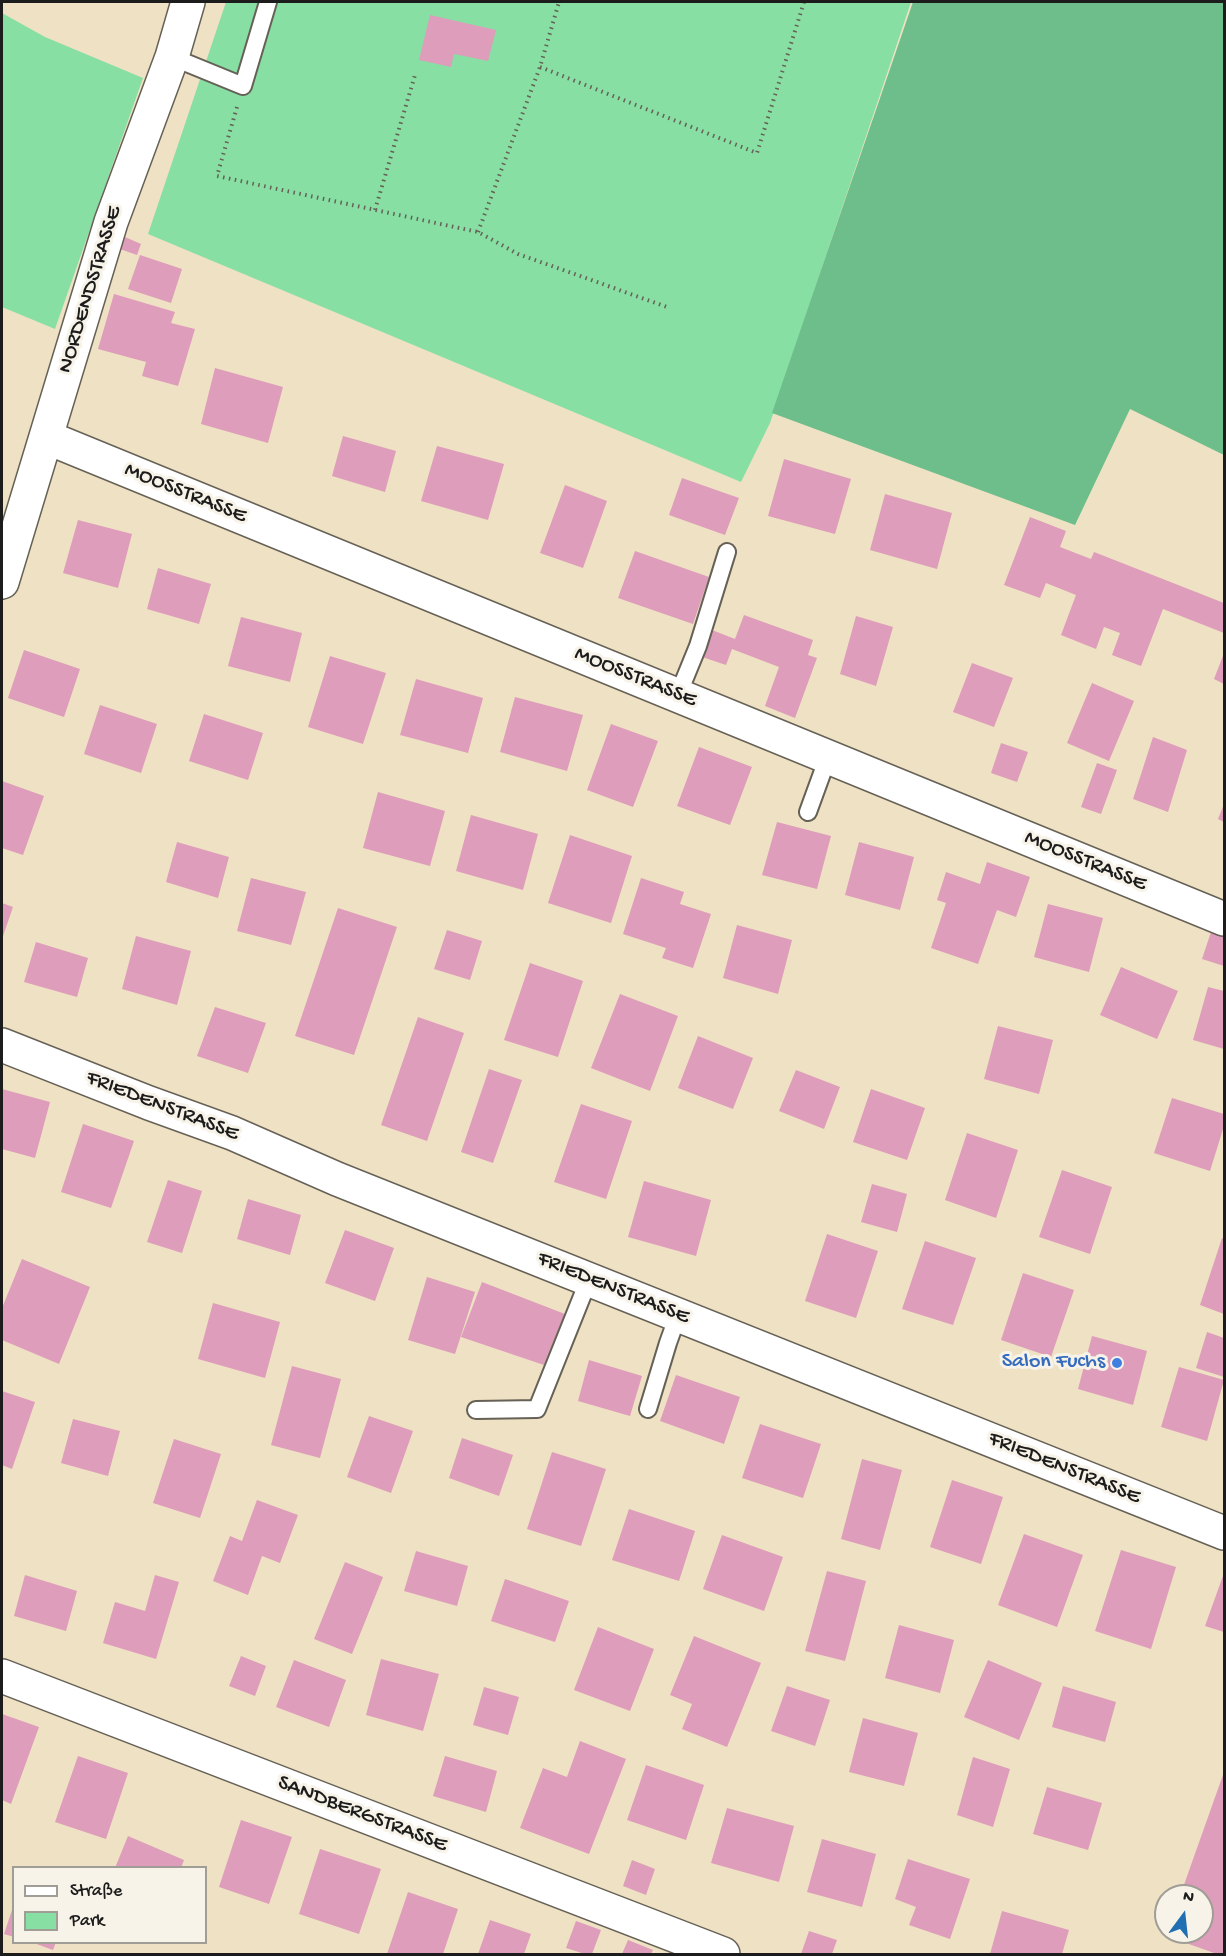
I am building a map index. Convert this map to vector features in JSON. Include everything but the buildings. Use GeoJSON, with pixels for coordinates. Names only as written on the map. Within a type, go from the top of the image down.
{"type":"FeatureCollection","features":[{"type":"Feature","properties":{"kind":"street","name":"NORDENDSTRASSE"},"geometry":{"type":"LineString","coordinates":[[2,582],[111,222],[172,57],[188,2]]}},
{"type":"Feature","properties":{"kind":"street","name":"MOOSSTRASSE"},"geometry":{"type":"LineString","coordinates":[[46,437],[1224,919]]}},
{"type":"Feature","properties":{"kind":"street","name":"FRIEDENSTRASSE"},"geometry":{"type":"LineString","coordinates":[[2,1045],[149,1104],[232,1133],[337,1179],[1224,1533]]}},
{"type":"Feature","properties":{"kind":"street","name":"SANDBERGSTRASSE"},"geometry":{"type":"LineString","coordinates":[[2,1676],[723,1954]]}},
{"type":"Feature","properties":{"kind":"lane"},"geometry":{"type":"LineString","coordinates":[[172,57],[243,86],[268,2]]}},
{"type":"Feature","properties":{"kind":"lane"},"geometry":{"type":"LineString","coordinates":[[678,695],[698,646],[727,552]]}},
{"type":"Feature","properties":{"kind":"lane"},"geometry":{"type":"LineString","coordinates":[[808,812],[828,757]]}},
{"type":"Feature","properties":{"kind":"lane"},"geometry":{"type":"LineString","coordinates":[[476,1410],[537,1409],[589,1279]]}},
{"type":"Feature","properties":{"kind":"lane"},"geometry":{"type":"LineString","coordinates":[[648,1409],[678,1315]]}},
{"type":"Feature","properties":{"kind":"path"},"geometry":{"type":"LineString","coordinates":[[478,232],[540,67],[559,2]]}},
{"type":"Feature","properties":{"kind":"path"},"geometry":{"type":"LineString","coordinates":[[540,67],[757,153],[804,2]]}},
{"type":"Feature","properties":{"kind":"path"},"geometry":{"type":"LineString","coordinates":[[375,210],[415,75]]}},
{"type":"Feature","properties":{"kind":"path"},"geometry":{"type":"LineString","coordinates":[[243,86],[217,176],[478,232],[518,254],[670,308]]}},
{"type":"Feature","properties":{"kind":"green space"},"geometry":{"type":"Polygon","coordinates":[[[226,2],[911,2],[770,423],[741,482],[148,234],[226,2]]]}},
{"type":"Feature","properties":{"kind":"green space"},"geometry":{"type":"Polygon","coordinates":[[[913,2],[1224,2],[1224,455],[1130,409],[1075,525],[772,413],[913,2]]]}},
{"type":"Feature","properties":{"kind":"green space"},"geometry":{"type":"Polygon","coordinates":[[[2,13],[45,37],[143,78],[55,329],[2,307],[2,13]]]}},
{"type":"Feature","properties":{"kind":"place","name":"Salon Fuchs"},"geometry":{"type":"Point","coordinates":[1117,1363]}}]}
